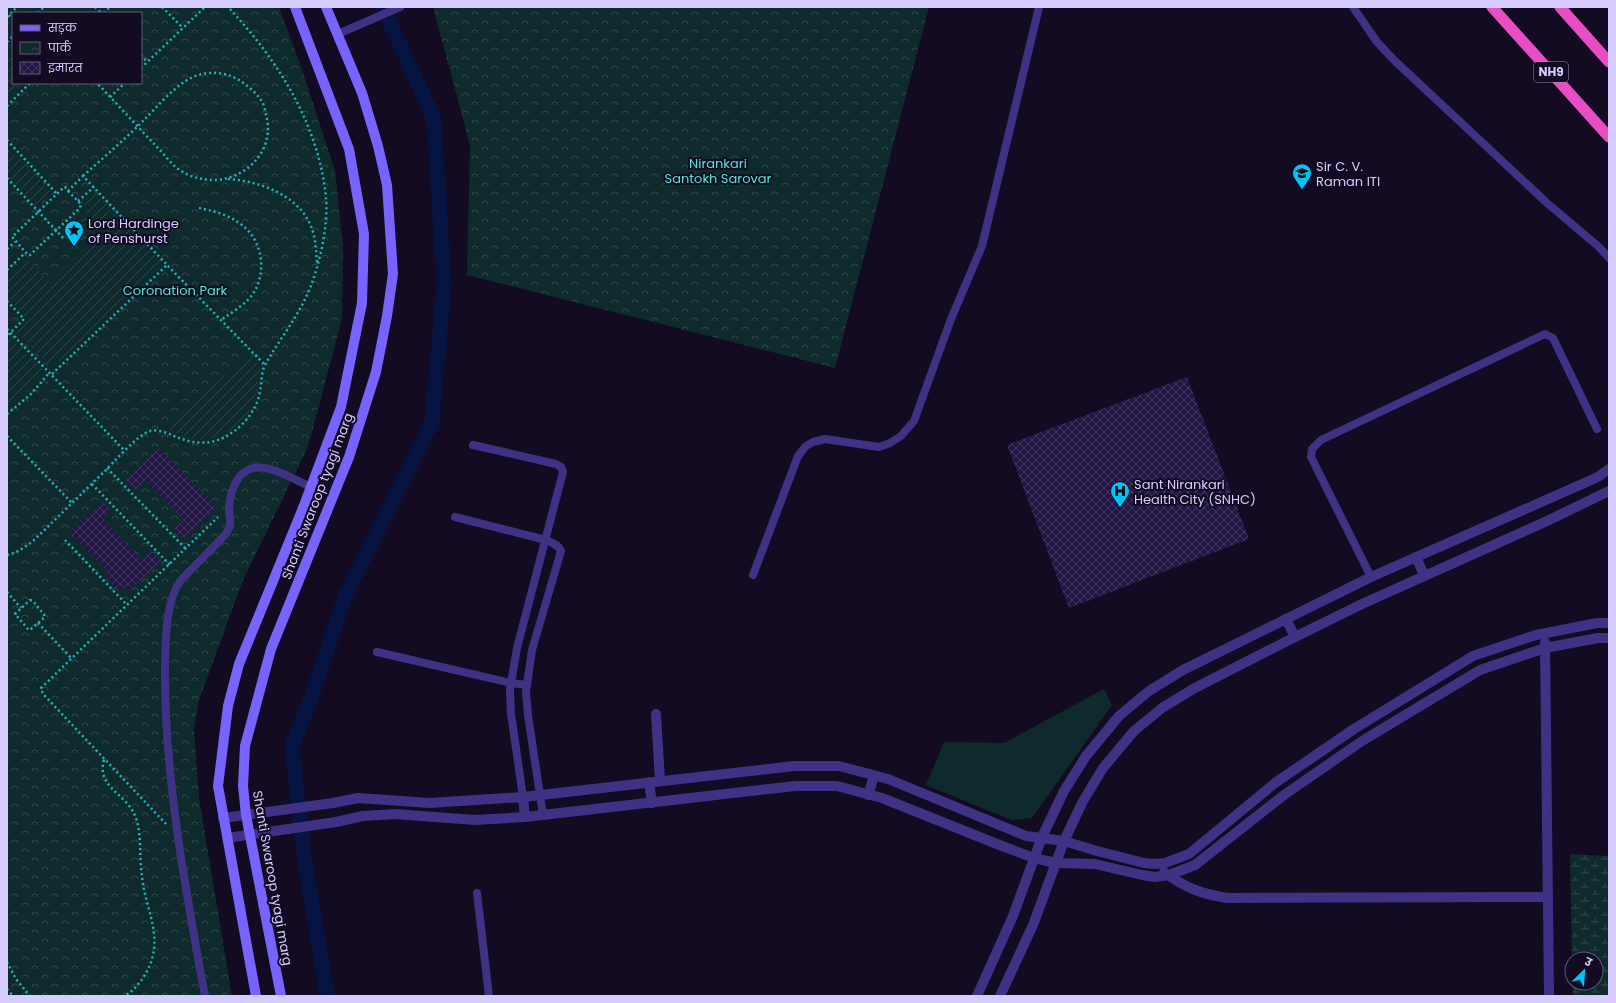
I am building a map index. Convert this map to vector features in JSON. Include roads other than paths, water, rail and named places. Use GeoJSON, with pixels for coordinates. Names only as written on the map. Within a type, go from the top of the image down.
{"type":"FeatureCollection","features":[{"type":"Feature","properties":{"kind":"highway","name":"NH9"},"geometry":{"type":"LineString","coordinates":[[1492,7],[1609,137]]}},
{"type":"Feature","properties":{"kind":"highway"},"geometry":{"type":"LineString","coordinates":[[1560,7],[1609,62]]}},
{"type":"Feature","properties":{"kind":"main road","name":"Shanti Swaroop tyagi marg"},"geometry":{"type":"LineString","coordinates":[[256,996],[218,786],[228,706],[239,664],[311,487],[341,407],[362,303],[364,234],[348,150],[295,7]]}},
{"type":"Feature","properties":{"kind":"main road","name":"Shanti Swaroop tyagi marg"},"geometry":{"type":"LineString","coordinates":[[281,996],[246,814],[243,786],[245,746],[271,649],[349,457],[376,372],[387,316],[393,274],[387,185],[378,146],[362,93],[326,7]]}},
{"type":"Feature","properties":{"kind":"street"},"geometry":{"type":"LineString","coordinates":[[977,996],[1013,916],[1042,838],[1064,791],[1086,756],[1119,716],[1149,691],[1183,670],[1370,577],[1598,477],[1609,469]]}},
{"type":"Feature","properties":{"kind":"street"},"geometry":{"type":"LineString","coordinates":[[1000,996],[1033,925],[1064,842],[1083,801],[1103,768],[1134,731],[1162,708],[1193,688],[1362,604],[1547,521],[1609,491]]}},
{"type":"Feature","properties":{"kind":"street"},"geometry":{"type":"LineString","coordinates":[[1416,557],[1424,575]]}},
{"type":"Feature","properties":{"kind":"street"},"geometry":{"type":"LineString","coordinates":[[1286,619],[1295,637]]}},
{"type":"Feature","properties":{"kind":"street"},"geometry":{"type":"LineString","coordinates":[[223,818],[279,811],[358,798],[430,803],[523,797],[794,766],[839,766],[895,782],[1026,836],[1064,842],[1155,864],[1177,859],[1189,854],[1275,783],[1354,729],[1473,656],[1544,633],[1597,623],[1609,623]]}},
{"type":"Feature","properties":{"kind":"street"},"geometry":{"type":"LineString","coordinates":[[1544,633],[1546,648],[1549,996]]}},
{"type":"Feature","properties":{"kind":"street"},"geometry":{"type":"LineString","coordinates":[[227,838],[336,822],[363,816],[398,814],[475,820],[525,817],[795,786],[836,786],[882,798],[1034,858],[1056,863],[1094,864],[1156,877],[1168,875],[1195,865],[1284,795],[1355,746],[1480,670],[1546,648],[1598,638],[1609,638]]}},
{"type":"Feature","properties":{"kind":"street"},"geometry":{"type":"LineString","coordinates":[[652,802],[656,714]]}},
{"type":"Feature","properties":{"kind":"street"},"geometry":{"type":"LineString","coordinates":[[868,795],[874,776]]}},
{"type":"Feature","properties":{"kind":"street"},"geometry":{"type":"LineString","coordinates":[[523,797],[525,817]]}},
{"type":"Feature","properties":{"kind":"street"},"geometry":{"type":"LineString","coordinates":[[398,801],[398,814]]}},
{"type":"Feature","properties":{"kind":"street"},"geometry":{"type":"LineString","coordinates":[[1155,864],[1168,875],[1189,888],[1206,894],[1227,898],[1548,897]]}},
{"type":"Feature","properties":{"kind":"lane"},"geometry":{"type":"LineString","coordinates":[[338,34],[400,7]]}},
{"type":"Feature","properties":{"kind":"lane"},"geometry":{"type":"LineString","coordinates":[[753,575],[798,456],[806,446],[813,442],[825,439],[879,447],[890,443],[901,436],[914,420],[951,319],[982,246],[1039,7]]}},
{"type":"Feature","properties":{"kind":"lane"},"geometry":{"type":"LineString","coordinates":[[1353,7],[1377,42],[1395,62],[1547,203],[1598,246],[1609,258]]}},
{"type":"Feature","properties":{"kind":"lane"},"geometry":{"type":"LineString","coordinates":[[1370,577],[1311,457],[1312,449],[1322,440],[1545,334],[1553,338],[1597,429]]}},
{"type":"Feature","properties":{"kind":"lane"},"geometry":{"type":"LineString","coordinates":[[473,445],[556,464],[561,467],[563,472],[517,648],[511,683],[511,714],[523,797]]}},
{"type":"Feature","properties":{"kind":"lane"},"geometry":{"type":"LineString","coordinates":[[205,996],[178,837],[168,752],[165,691],[166,638],[171,600],[176,587],[226,534],[230,526],[229,507],[232,494],[238,480],[246,472],[253,467],[262,466],[311,487]]}},
{"type":"Feature","properties":{"kind":"lane"},"geometry":{"type":"LineString","coordinates":[[455,517],[546,540],[559,547],[560,551],[532,650],[527,685],[528,715],[543,814]]}},
{"type":"Feature","properties":{"kind":"lane"},"geometry":{"type":"LineString","coordinates":[[377,652],[511,683],[527,685]]}},
{"type":"Feature","properties":{"kind":"lane"},"geometry":{"type":"LineString","coordinates":[[477,893],[489,996]]}},
{"type":"Feature","properties":{"kind":"waterway"},"geometry":{"type":"LineString","coordinates":[[327,996],[304,855],[292,746],[313,693],[346,594],[432,422],[444,284],[434,119],[383,7]]}},
{"type":"Feature","properties":{"kind":"place","name":"Sir C. V. Raman ITI"},"geometry":{"type":"Point","coordinates":[1302,190]}},
{"type":"Feature","properties":{"kind":"place","name":"Lord Hardinge of Penshurst"},"geometry":{"type":"Point","coordinates":[74,247]}},
{"type":"Feature","properties":{"kind":"place","name":"Sant Nirankari Health City (SNHC)"},"geometry":{"type":"Point","coordinates":[1120,508]}},
{"type":"Feature","properties":{"kind":"park label","name":"Nirankari Santokh Sarovar"},"geometry":{"type":"Point","coordinates":[718,170]}},
{"type":"Feature","properties":{"kind":"park label","name":"Coronation Park"},"geometry":{"type":"Point","coordinates":[175,290]}}]}
